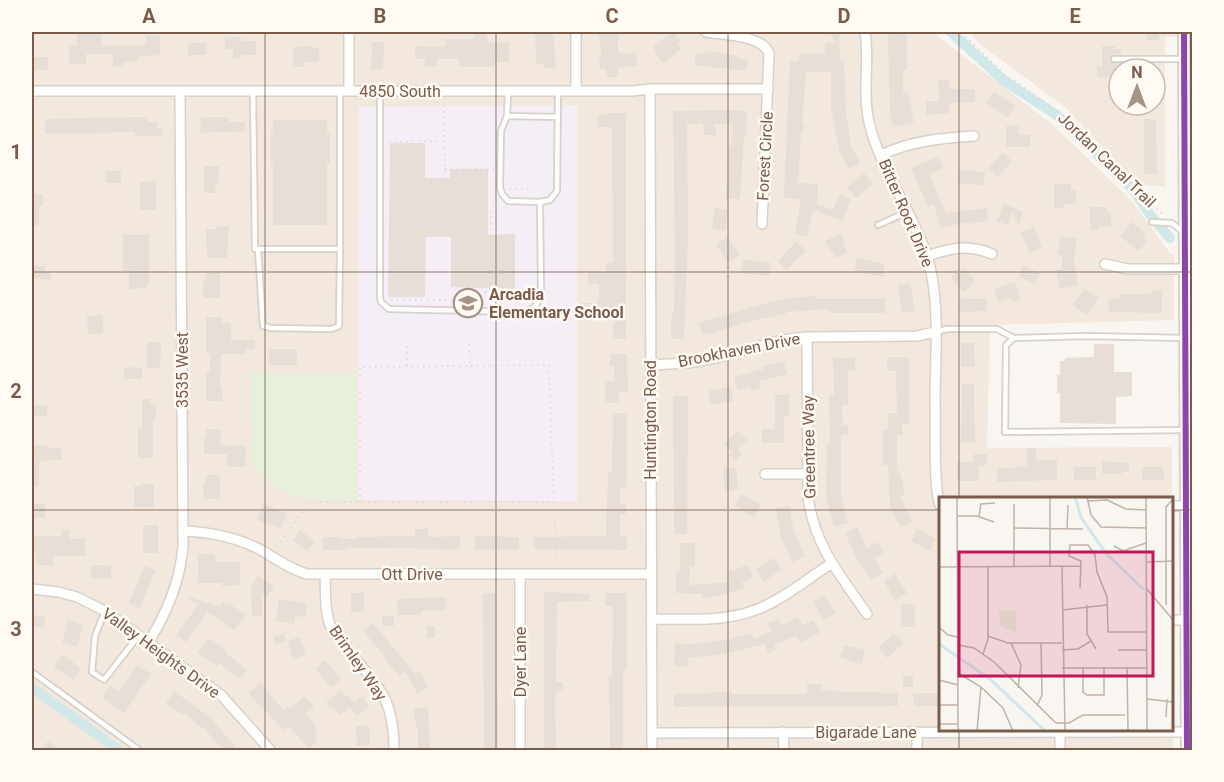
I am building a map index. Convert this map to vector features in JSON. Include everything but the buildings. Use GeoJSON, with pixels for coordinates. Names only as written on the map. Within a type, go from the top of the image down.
{"type":"FeatureCollection","features":[{"type":"Feature","properties":{"kind":"street"},"geometry":{"type":"LineString","coordinates":[[345,91],[349,32]]}},
{"type":"Feature","properties":{"kind":"street"},"geometry":{"type":"LineString","coordinates":[[576,32],[576,91]]}},
{"type":"Feature","properties":{"kind":"street","name":"Forest Circle"},"geometry":{"type":"LineString","coordinates":[[705,32],[754,40],[766,46],[770,60],[762,224]]}},
{"type":"Feature","properties":{"kind":"street","name":"Bitter Root Drive"},"geometry":{"type":"LineString","coordinates":[[865,32],[866,106],[870,125],[881,155],[927,256],[935,302],[936,471],[939,497]]}},
{"type":"Feature","properties":{"kind":"street"},"geometry":{"type":"LineString","coordinates":[[1184,32],[1188,59],[1189,239],[1186,269],[1187,750]]}},
{"type":"Feature","properties":{"kind":"street","name":"Huntington Road"},"geometry":{"type":"LineString","coordinates":[[650,89],[652,750]]}},
{"type":"Feature","properties":{"kind":"street","name":"4850 South"},"geometry":{"type":"LineString","coordinates":[[32,91],[768,89]]}},
{"type":"Feature","properties":{"kind":"street","name":"3535 West"},"geometry":{"type":"LineString","coordinates":[[149,642],[164,616],[176,587],[181,565],[183,531],[180,91]]}},
{"type":"Feature","properties":{"kind":"street"},"geometry":{"type":"LineString","coordinates":[[881,155],[916,142],[974,136]]}},
{"type":"Feature","properties":{"kind":"street"},"geometry":{"type":"LineString","coordinates":[[927,256],[966,247],[981,249],[992,254]]}},
{"type":"Feature","properties":{"kind":"street"},"geometry":{"type":"LineString","coordinates":[[1106,264],[1127,269],[1186,269]]}},
{"type":"Feature","properties":{"kind":"street","name":"Brookhaven Drive"},"geometry":{"type":"LineString","coordinates":[[650,364],[688,363],[712,359],[782,340],[807,337],[917,336],[935,332]]}},
{"type":"Feature","properties":{"kind":"street","name":"Greentree Way"},"geometry":{"type":"LineString","coordinates":[[807,337],[808,498],[811,518],[819,542],[867,614]]}},
{"type":"Feature","properties":{"kind":"street"},"geometry":{"type":"LineString","coordinates":[[765,474],[808,474]]}},
{"type":"Feature","properties":{"kind":"street"},"geometry":{"type":"LineString","coordinates":[[1173,506],[1186,506]]}},
{"type":"Feature","properties":{"kind":"street","name":"Ott Drive"},"geometry":{"type":"LineString","coordinates":[[183,531],[229,536],[262,551],[295,571],[307,574],[650,574]]}},
{"type":"Feature","properties":{"kind":"street"},"geometry":{"type":"LineString","coordinates":[[651,619],[723,618],[753,611],[767,605],[832,563]]}},
{"type":"Feature","properties":{"kind":"street","name":"Brimley Way"},"geometry":{"type":"LineString","coordinates":[[325,574],[329,623],[335,634],[384,696],[392,717],[394,750]]}},
{"type":"Feature","properties":{"kind":"street","name":"Dyer Lane"},"geometry":{"type":"LineString","coordinates":[[520,574],[520,750]]}},
{"type":"Feature","properties":{"kind":"street","name":"Valley Heights Drive"},"geometry":{"type":"LineString","coordinates":[[32,589],[77,597],[105,611],[221,695],[270,750]]}},
{"type":"Feature","properties":{"kind":"street"},"geometry":{"type":"LineString","coordinates":[[1173,620],[1187,620]]}},
{"type":"Feature","properties":{"kind":"street"},"geometry":{"type":"LineString","coordinates":[[783,732],[783,750]]}},
{"type":"Feature","properties":{"kind":"street"},"geometry":{"type":"LineString","coordinates":[[917,732],[917,750]]}},
{"type":"Feature","properties":{"kind":"street"},"geometry":{"type":"LineString","coordinates":[[1060,732],[1060,750]]}},
{"type":"Feature","properties":{"kind":"street","name":"Bigarade Lane"},"geometry":{"type":"LineString","coordinates":[[652,733],[1187,732]]}},
{"type":"Feature","properties":{"kind":"lane"},"geometry":{"type":"LineString","coordinates":[[1167,59],[1188,59]]}},
{"type":"Feature","properties":{"kind":"lane"},"geometry":{"type":"LineString","coordinates":[[253,91],[255,249],[258,249],[263,326],[321,329],[339,326],[345,91]]}},
{"type":"Feature","properties":{"kind":"lane"},"geometry":{"type":"LineString","coordinates":[[380,91],[380,297],[384,306],[389,309],[526,312],[534,308],[539,303],[542,292],[540,202]]}},
{"type":"Feature","properties":{"kind":"lane"},"geometry":{"type":"LineString","coordinates":[[508,91],[507,116],[501,131],[500,187],[502,194],[508,201],[540,202],[550,200],[557,191],[558,91]]}},
{"type":"Feature","properties":{"kind":"lane"},"geometry":{"type":"LineString","coordinates":[[507,116],[558,117]]}},
{"type":"Feature","properties":{"kind":"lane"},"geometry":{"type":"LineString","coordinates":[[878,225],[907,212]]}},
{"type":"Feature","properties":{"kind":"lane"},"geometry":{"type":"LineString","coordinates":[[1152,222],[1172,222],[1189,239]]}},
{"type":"Feature","properties":{"kind":"lane"},"geometry":{"type":"LineString","coordinates":[[258,249],[340,249]]}},
{"type":"Feature","properties":{"kind":"lane"},"geometry":{"type":"LineString","coordinates":[[935,332],[947,329],[997,329],[1014,338],[1086,336],[1186,338]]}},
{"type":"Feature","properties":{"kind":"lane"},"geometry":{"type":"LineString","coordinates":[[1014,338],[1006,345],[1005,432],[1186,430]]}},
{"type":"Feature","properties":{"kind":"lane"},"geometry":{"type":"LineString","coordinates":[[105,611],[95,636],[92,672],[104,680],[139,635]]}},
{"type":"Feature","properties":{"kind":"lane"},"geometry":{"type":"LineString","coordinates":[[32,672],[139,750]]}},
{"type":"Feature","properties":{"kind":"path","name":"Jordan Canal Trail"},"geometry":{"type":"LineString","coordinates":[[962,32],[1003,73],[1066,117],[1164,215],[1161,222]]}},
{"type":"Feature","properties":{"kind":"path"},"geometry":{"type":"LineString","coordinates":[[444,105],[445,178]]}},
{"type":"Feature","properties":{"kind":"path"},"geometry":{"type":"LineString","coordinates":[[386,142],[444,141]]}},
{"type":"Feature","properties":{"kind":"path"},"geometry":{"type":"LineString","coordinates":[[444,169],[495,169]]}},
{"type":"Feature","properties":{"kind":"path"},"geometry":{"type":"LineString","coordinates":[[508,189],[528,189]]}},
{"type":"Feature","properties":{"kind":"path"},"geometry":{"type":"LineString","coordinates":[[391,300],[476,300],[490,288],[491,210],[495,201]]}},
{"type":"Feature","properties":{"kind":"path"},"geometry":{"type":"LineString","coordinates":[[470,344],[470,366]]}},
{"type":"Feature","properties":{"kind":"path"},"geometry":{"type":"LineString","coordinates":[[407,346],[407,367]]}},
{"type":"Feature","properties":{"kind":"path"},"geometry":{"type":"LineString","coordinates":[[360,502],[360,367],[549,365],[556,564]]}},
{"type":"Feature","properties":{"kind":"path"},"geometry":{"type":"LineString","coordinates":[[277,547],[310,502],[555,502]]}},
{"type":"Feature","properties":{"kind":"shaded area"},"geometry":{"type":"Polygon","coordinates":[[[32,32],[932,32],[1053,125],[1132,201],[1170,253],[1174,254],[1174,320],[990,325],[987,448],[1172,447],[1172,497],[939,497],[939,731],[1173,731],[1173,750],[32,750],[32,32]]]}},
{"type":"Feature","properties":{"kind":"shaded area"},"geometry":{"type":"Polygon","coordinates":[[[970,32],[1192,32],[1192,37],[1165,37],[1165,57],[1107,57],[1107,117],[1165,117],[1165,187],[1136,184],[1065,107],[981,45],[970,32]]]}},
{"type":"Feature","properties":{"kind":"shaded area","name":"Arcadia Elementary School"},"geometry":{"type":"Polygon","coordinates":[[[577,105],[577,501],[358,500],[359,107],[577,105]]]}},
{"type":"Feature","properties":{"kind":"green space"},"geometry":{"type":"Polygon","coordinates":[[[251,372],[356,372],[356,502],[298,497],[273,485],[252,464],[251,372]]]}},
{"type":"Feature","properties":{"kind":"waterway"},"geometry":{"type":"LineString","coordinates":[[951,32],[1003,80],[1058,116],[1133,190],[1170,238]]}},
{"type":"Feature","properties":{"kind":"waterway"},"geometry":{"type":"LineString","coordinates":[[32,688],[119,750]]}},
{"type":"Feature","properties":{"kind":"transit line"},"geometry":{"type":"LineString","coordinates":[[1184,32],[1187,750]]}},
{"type":"Feature","properties":{"kind":"place","name":"Arcadia Elementary School"},"geometry":{"type":"Point","coordinates":[468,303]}}]}
